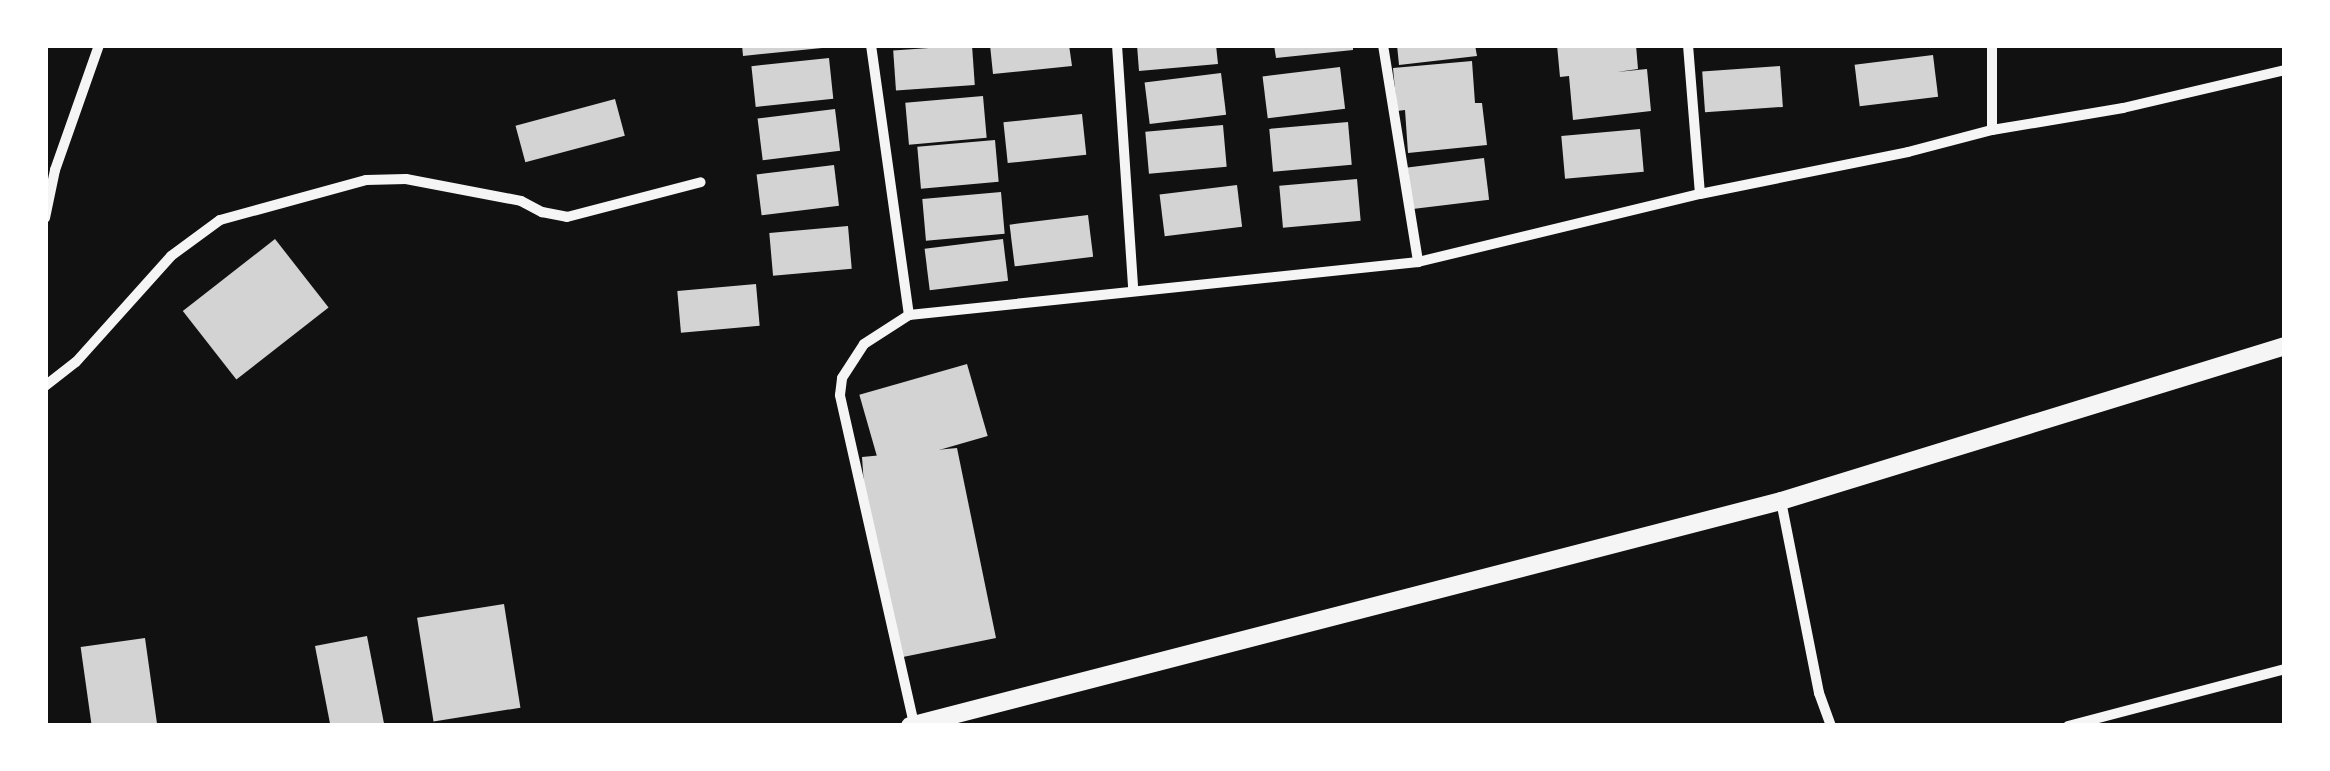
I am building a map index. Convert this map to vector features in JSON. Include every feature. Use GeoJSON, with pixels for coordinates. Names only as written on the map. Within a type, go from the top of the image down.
{"type":"FeatureCollection","features":[{"type":"Feature","properties":{"kind":"street"},"geometry":{"type":"LineString","coordinates":[[45,218],[56,170],[98,45]]}},
{"type":"Feature","properties":{"kind":"street"},"geometry":{"type":"LineString","coordinates":[[871,45],[909,316]]}},
{"type":"Feature","properties":{"kind":"street"},"geometry":{"type":"LineString","coordinates":[[1117,45],[1132,288]]}},
{"type":"Feature","properties":{"kind":"street"},"geometry":{"type":"LineString","coordinates":[[1383,45],[1418,262]]}},
{"type":"Feature","properties":{"kind":"street"},"geometry":{"type":"LineString","coordinates":[[1688,45],[1700,194]]}},
{"type":"Feature","properties":{"kind":"street"},"geometry":{"type":"LineString","coordinates":[[1992,45],[1992,130]]}},
{"type":"Feature","properties":{"kind":"street"},"geometry":{"type":"LineString","coordinates":[[2285,70],[2122,108],[1992,130],[1908,152],[1700,194],[1418,262],[1132,288],[909,316],[864,344],[842,378],[840,395],[912,725],[1781,501],[2285,346]]}},
{"type":"Feature","properties":{"kind":"street"},"geometry":{"type":"LineString","coordinates":[[45,386],[76,362],[170,256],[220,220],[366,180],[406,179],[521,201],[542,212],[567,217],[700,182]]}},
{"type":"Feature","properties":{"kind":"street"},"geometry":{"type":"LineString","coordinates":[[1781,501],[1820,693],[1831,726]]}},
{"type":"Feature","properties":{"kind":"street"},"geometry":{"type":"LineString","coordinates":[[2068,726],[2285,669]]}},
{"type":"Feature","properties":{"kind":"building"},"geometry":{"type":"Polygon","coordinates":[[[742,45],[822,45],[822,48],[743,56],[742,45]]]}},
{"type":"Feature","properties":{"kind":"building"},"geometry":{"type":"Polygon","coordinates":[[[972,45],[975,85],[896,90],[893,51],[972,45]]]}},
{"type":"Feature","properties":{"kind":"building"},"geometry":{"type":"Polygon","coordinates":[[[990,45],[1069,45],[1072,66],[993,74],[990,45]]]}},
{"type":"Feature","properties":{"kind":"building"},"geometry":{"type":"Polygon","coordinates":[[[1137,45],[1216,45],[1218,64],[1139,71],[1137,45]]]}},
{"type":"Feature","properties":{"kind":"building"},"geometry":{"type":"Polygon","coordinates":[[[1274,45],[1353,45],[1353,50],[1276,58],[1274,45]]]}},
{"type":"Feature","properties":{"kind":"building"},"geometry":{"type":"Polygon","coordinates":[[[1397,45],[1475,45],[1477,56],[1399,65],[1397,45]]]}},
{"type":"Feature","properties":{"kind":"building"},"geometry":{"type":"Polygon","coordinates":[[[1557,45],[1636,45],[1638,69],[1617,72],[1647,69],[1651,111],[1573,120],[1569,76],[1560,77],[1557,45]]]}},
{"type":"Feature","properties":{"kind":"building"},"geometry":{"type":"Polygon","coordinates":[[[1933,55],[1938,97],[1860,106],[1855,65],[1933,55]]]}},
{"type":"Feature","properties":{"kind":"building"},"geometry":{"type":"Polygon","coordinates":[[[829,58],[833,99],[756,107],[751,66],[829,58]]]}},
{"type":"Feature","properties":{"kind":"building"},"geometry":{"type":"Polygon","coordinates":[[[1472,61],[1475,103],[1482,103],[1487,145],[1408,153],[1405,110],[1397,111],[1393,68],[1472,61]]]}},
{"type":"Feature","properties":{"kind":"building"},"geometry":{"type":"Polygon","coordinates":[[[1780,66],[1783,107],[1705,112],[1702,71],[1780,66]]]}},
{"type":"Feature","properties":{"kind":"building"},"geometry":{"type":"Polygon","coordinates":[[[1340,67],[1345,109],[1268,118],[1263,77],[1340,67]]]}},
{"type":"Feature","properties":{"kind":"building"},"geometry":{"type":"Polygon","coordinates":[[[1221,73],[1226,115],[1150,124],[1145,82],[1221,73]]]}},
{"type":"Feature","properties":{"kind":"building"},"geometry":{"type":"Polygon","coordinates":[[[983,96],[987,138],[909,145],[905,103],[983,96]]]}},
{"type":"Feature","properties":{"kind":"building"},"geometry":{"type":"Polygon","coordinates":[[[615,99],[625,136],[525,162],[516,126],[615,99]]]}},
{"type":"Feature","properties":{"kind":"building"},"geometry":{"type":"Polygon","coordinates":[[[835,109],[840,151],[763,160],[758,119],[835,109]]]}},
{"type":"Feature","properties":{"kind":"building"},"geometry":{"type":"Polygon","coordinates":[[[1082,114],[1086,155],[1008,163],[1003,122],[1082,114]]]}},
{"type":"Feature","properties":{"kind":"building"},"geometry":{"type":"Polygon","coordinates":[[[1348,122],[1352,165],[1273,172],[1269,129],[1348,122]]]}},
{"type":"Feature","properties":{"kind":"building"},"geometry":{"type":"Polygon","coordinates":[[[1223,125],[1227,167],[1149,174],[1145,132],[1223,125]]]}},
{"type":"Feature","properties":{"kind":"building"},"geometry":{"type":"Polygon","coordinates":[[[1640,129],[1644,172],[1565,179],[1561,136],[1640,129]]]}},
{"type":"Feature","properties":{"kind":"building"},"geometry":{"type":"Polygon","coordinates":[[[995,140],[999,182],[921,189],[917,147],[995,140]]]}},
{"type":"Feature","properties":{"kind":"building"},"geometry":{"type":"Polygon","coordinates":[[[1484,158],[1489,200],[1413,209],[1408,167],[1484,158]]]}},
{"type":"Feature","properties":{"kind":"building"},"geometry":{"type":"Polygon","coordinates":[[[834,165],[839,206],[762,215],[757,175],[834,165]]]}},
{"type":"Feature","properties":{"kind":"building"},"geometry":{"type":"Polygon","coordinates":[[[1357,179],[1361,221],[1283,228],[1279,186],[1357,179]]]}},
{"type":"Feature","properties":{"kind":"building"},"geometry":{"type":"Polygon","coordinates":[[[1237,185],[1242,227],[1165,236],[1160,195],[1237,185]]]}},
{"type":"Feature","properties":{"kind":"building"},"geometry":{"type":"Polygon","coordinates":[[[1001,192],[1005,234],[926,241],[922,199],[1001,192]]]}},
{"type":"Feature","properties":{"kind":"building"},"geometry":{"type":"Polygon","coordinates":[[[1088,215],[1093,257],[1015,266],[1010,225],[1088,215]]]}},
{"type":"Feature","properties":{"kind":"building"},"geometry":{"type":"Polygon","coordinates":[[[848,226],[852,269],[773,276],[769,233],[848,226]]]}},
{"type":"Feature","properties":{"kind":"building"},"geometry":{"type":"Polygon","coordinates":[[[275,239],[329,308],[236,380],[183,311],[275,239]]]}},
{"type":"Feature","properties":{"kind":"building"},"geometry":{"type":"Polygon","coordinates":[[[1003,239],[1008,281],[930,290],[925,249],[1003,239]]]}},
{"type":"Feature","properties":{"kind":"building"},"geometry":{"type":"Polygon","coordinates":[[[756,284],[760,326],[681,333],[677,291],[756,284]]]}},
{"type":"Feature","properties":{"kind":"building"},"geometry":{"type":"Polygon","coordinates":[[[967,364],[988,436],[880,467],[859,395],[967,364]]]}},
{"type":"Feature","properties":{"kind":"building"},"geometry":{"type":"Polygon","coordinates":[[[957,448],[996,638],[903,657],[865,499],[862,457],[957,448]]]}},
{"type":"Feature","properties":{"kind":"building"},"geometry":{"type":"Polygon","coordinates":[[[504,604],[520,708],[434,721],[417,618],[504,604]]]}},
{"type":"Feature","properties":{"kind":"building"},"geometry":{"type":"Polygon","coordinates":[[[367,636],[384,726],[331,726],[315,646],[367,636]]]}},
{"type":"Feature","properties":{"kind":"building"},"geometry":{"type":"Polygon","coordinates":[[[145,638],[157,726],[92,726],[81,647],[145,638]]]}}]}
